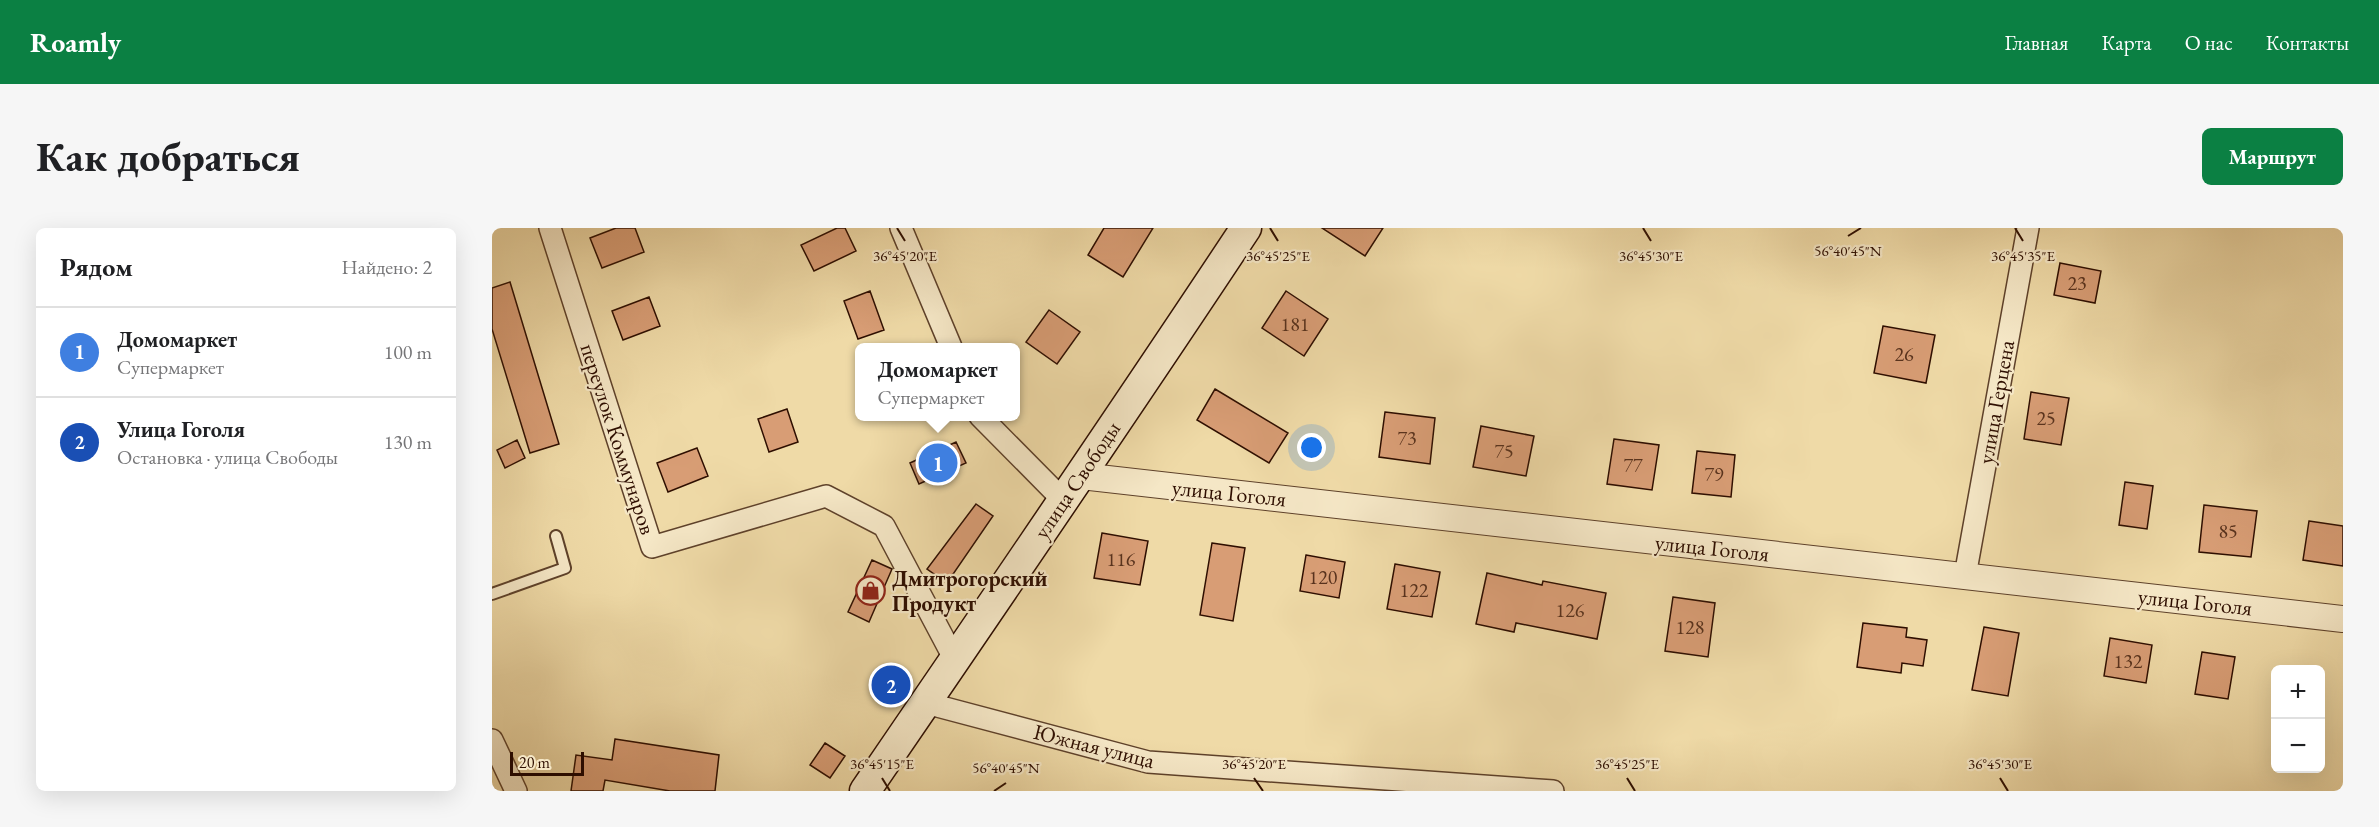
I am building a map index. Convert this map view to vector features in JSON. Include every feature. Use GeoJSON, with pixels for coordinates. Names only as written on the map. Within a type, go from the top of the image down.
{"type":"FeatureCollection","features":[{"type":"Feature","properties":{"kind":"main road","name":"улица Свободы"},"geometry":{"type":"LineString","coordinates":[[865,791],[990,605],[1081,476],[1246,228]]}},
{"type":"Feature","properties":{"kind":"street","name":"переулок Коммунаров"},"geometry":{"type":"LineString","coordinates":[[550,228],[652,547],[826,496],[884,526],[955,660]]}},
{"type":"Feature","properties":{"kind":"street"},"geometry":{"type":"LineString","coordinates":[[901,228],[949,343]]}},
{"type":"Feature","properties":{"kind":"street","name":"улица Герцена"},"geometry":{"type":"LineString","coordinates":[[1965,576],[2028,228]]}},
{"type":"Feature","properties":{"kind":"street"},"geometry":{"type":"LineString","coordinates":[[984,421],[1064,501]]}},
{"type":"Feature","properties":{"kind":"street","name":"улица Гоголя"},"geometry":{"type":"LineString","coordinates":[[1081,476],[2343,619]]}},
{"type":"Feature","properties":{"kind":"street","name":"Южная улица"},"geometry":{"type":"LineString","coordinates":[[926,703],[1148,762],[1553,791]]}},
{"type":"Feature","properties":{"kind":"street"},"geometry":{"type":"LineString","coordinates":[[492,740],[516,791]]}},
{"type":"Feature","properties":{"kind":"lane"},"geometry":{"type":"LineString","coordinates":[[492,594],[565,568],[556,536]]}},
{"type":"Feature","properties":{"kind":"building"},"geometry":{"type":"Polygon","coordinates":[[[616,228],[635,228],[644,252],[602,268],[590,238],[616,228]]]}},
{"type":"Feature","properties":{"kind":"building"},"geometry":{"type":"Polygon","coordinates":[[[837,228],[845,228],[856,251],[814,271],[801,245],[837,228]]]}},
{"type":"Feature","properties":{"kind":"building"},"geometry":{"type":"Polygon","coordinates":[[[1104,228],[1153,228],[1123,277],[1088,255],[1104,228]]]}},
{"type":"Feature","properties":{"kind":"building"},"geometry":{"type":"Polygon","coordinates":[[[1322,228],[1383,228],[1365,256],[1322,228]]]}},
{"type":"Feature","properties":{"kind":"building"},"geometry":{"type":"Polygon","coordinates":[[[2060,263],[2101,271],[2095,303],[2054,295],[2060,263]]]}},
{"type":"Feature","properties":{"kind":"building"},"geometry":{"type":"Polygon","coordinates":[[[510,282],[559,444],[530,453],[492,329],[492,288],[510,282]]]}},
{"type":"Feature","properties":{"kind":"building"},"geometry":{"type":"Polygon","coordinates":[[[870,291],[884,330],[858,339],[844,301],[870,291]]]}},
{"type":"Feature","properties":{"kind":"building"},"geometry":{"type":"Polygon","coordinates":[[[1286,291],[1328,319],[1304,356],[1262,328],[1286,291]]]}},
{"type":"Feature","properties":{"kind":"building"},"geometry":{"type":"Polygon","coordinates":[[[649,297],[660,326],[623,340],[612,311],[649,297]]]}},
{"type":"Feature","properties":{"kind":"building"},"geometry":{"type":"Polygon","coordinates":[[[1049,310],[1080,332],[1057,364],[1026,342],[1049,310]]]}},
{"type":"Feature","properties":{"kind":"building"},"geometry":{"type":"Polygon","coordinates":[[[1883,326],[1935,335],[1926,383],[1874,373],[1883,326]]]}},
{"type":"Feature","properties":{"kind":"building"},"geometry":{"type":"Polygon","coordinates":[[[1215,389],[1288,433],[1269,463],[1197,420],[1215,389]]]}},
{"type":"Feature","properties":{"kind":"building"},"geometry":{"type":"Polygon","coordinates":[[[2031,392],[2069,398],[2061,445],[2024,439],[2031,392]]]}},
{"type":"Feature","properties":{"kind":"building"},"geometry":{"type":"Polygon","coordinates":[[[787,409],[798,442],[769,452],[758,419],[787,409]]]}},
{"type":"Feature","properties":{"kind":"building"},"geometry":{"type":"Polygon","coordinates":[[[1385,412],[1435,418],[1430,464],[1379,457],[1385,412]]]}},
{"type":"Feature","properties":{"kind":"building"},"geometry":{"type":"Polygon","coordinates":[[[1481,426],[1534,436],[1526,476],[1473,467],[1481,426]]]}},
{"type":"Feature","properties":{"kind":"building"},"geometry":{"type":"Polygon","coordinates":[[[1614,439],[1659,445],[1652,490],[1607,484],[1614,439]]]}},
{"type":"Feature","properties":{"kind":"building"},"geometry":{"type":"Polygon","coordinates":[[[517,440],[525,458],[505,468],[497,450],[517,440]]]}},
{"type":"Feature","properties":{"kind":"building"},"geometry":{"type":"Polygon","coordinates":[[[956,442],[966,463],[919,484],[910,463],[956,442]]]}},
{"type":"Feature","properties":{"kind":"building"},"geometry":{"type":"Polygon","coordinates":[[[697,448],[708,476],[668,492],[657,463],[697,448]]]}},
{"type":"Feature","properties":{"kind":"building"},"geometry":{"type":"Polygon","coordinates":[[[1697,451],[1735,455],[1731,497],[1692,493],[1697,451]]]}},
{"type":"Feature","properties":{"kind":"building"},"geometry":{"type":"Polygon","coordinates":[[[2125,482],[2153,486],[2147,529],[2119,525],[2125,482]]]}},
{"type":"Feature","properties":{"kind":"building"},"geometry":{"type":"Polygon","coordinates":[[[976,504],[993,516],[947,583],[927,569],[976,504]]]}},
{"type":"Feature","properties":{"kind":"building"},"geometry":{"type":"Polygon","coordinates":[[[2204,505],[2257,511],[2251,557],[2199,552],[2204,505]]]}},
{"type":"Feature","properties":{"kind":"building"},"geometry":{"type":"Polygon","coordinates":[[[2309,521],[2343,526],[2343,566],[2303,560],[2309,521]]]}},
{"type":"Feature","properties":{"kind":"building"},"geometry":{"type":"Polygon","coordinates":[[[1102,533],[1148,541],[1140,585],[1094,578],[1102,533]]]}},
{"type":"Feature","properties":{"kind":"building"},"geometry":{"type":"Polygon","coordinates":[[[1212,543],[1245,548],[1233,621],[1200,615],[1212,543]]]}},
{"type":"Feature","properties":{"kind":"building"},"geometry":{"type":"Polygon","coordinates":[[[1306,555],[1345,562],[1339,598],[1300,591],[1306,555]]]}},
{"type":"Feature","properties":{"kind":"building","name":"Дмитрогорский Продукт"},"geometry":{"type":"Polygon","coordinates":[[[872,560],[892,569],[869,622],[848,612],[872,560]]]}},
{"type":"Feature","properties":{"kind":"building"},"geometry":{"type":"Polygon","coordinates":[[[1395,564],[1440,572],[1432,617],[1387,609],[1395,564]]]}},
{"type":"Feature","properties":{"kind":"building"},"geometry":{"type":"Polygon","coordinates":[[[1487,573],[1542,585],[1543,581],[1606,593],[1597,639],[1516,623],[1514,632],[1476,624],[1487,573]]]}},
{"type":"Feature","properties":{"kind":"building"},"geometry":{"type":"Polygon","coordinates":[[[1673,597],[1715,603],[1708,657],[1665,651],[1673,597]]]}},
{"type":"Feature","properties":{"kind":"building"},"geometry":{"type":"Polygon","coordinates":[[[1863,623],[1907,628],[1906,637],[1927,640],[1923,666],[1902,663],[1901,673],[1857,667],[1863,623]]]}},
{"type":"Feature","properties":{"kind":"building"},"geometry":{"type":"Polygon","coordinates":[[[1984,627],[2019,633],[2008,696],[1972,690],[1984,627]]]}},
{"type":"Feature","properties":{"kind":"building"},"geometry":{"type":"Polygon","coordinates":[[[2110,638],[2152,645],[2146,683],[2104,676],[2110,638]]]}},
{"type":"Feature","properties":{"kind":"building"},"geometry":{"type":"Polygon","coordinates":[[[2202,652],[2235,657],[2228,699],[2195,694],[2202,652]]]}},
{"type":"Feature","properties":{"kind":"building"},"geometry":{"type":"Polygon","coordinates":[[[615,739],[719,755],[715,791],[670,791],[605,780],[603,791],[571,791],[576,755],[612,760],[615,739]]]}},
{"type":"Feature","properties":{"kind":"building"},"geometry":{"type":"Polygon","coordinates":[[[825,743],[845,756],[830,778],[810,765],[825,743]]]}},
{"type":"Feature","properties":{"kind":"place","name":"Домомаркет"},"geometry":{"type":"Point","coordinates":[938,463]}},
{"type":"Feature","properties":{"kind":"place","name":"Дмитрогорский Продукт"},"geometry":{"type":"Point","coordinates":[871,591]}},
{"type":"Feature","properties":{"kind":"place","name":"Улица Гоголя"},"geometry":{"type":"Point","coordinates":[891,685]}}]}
